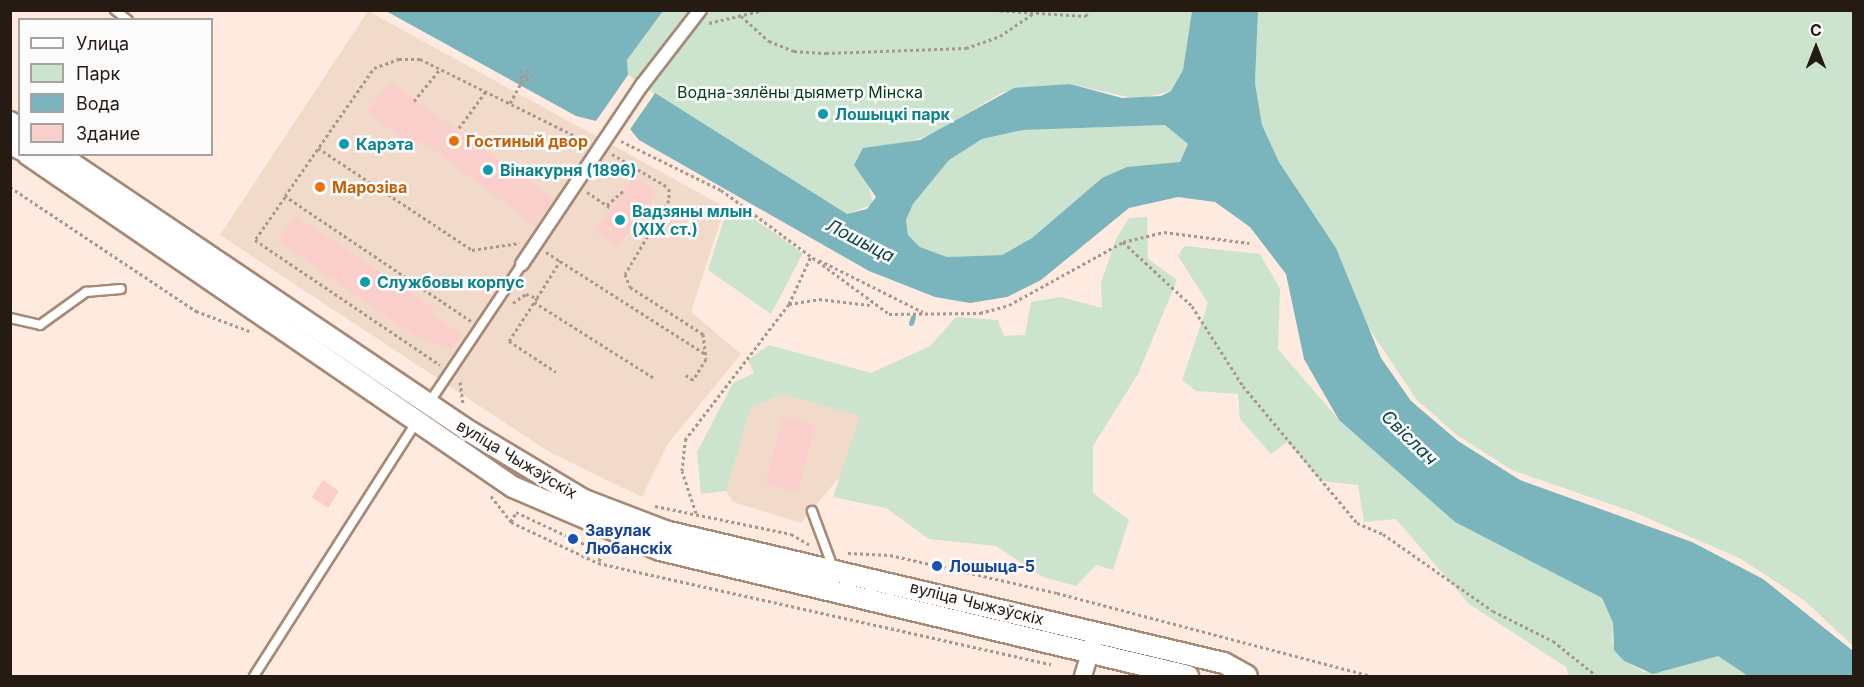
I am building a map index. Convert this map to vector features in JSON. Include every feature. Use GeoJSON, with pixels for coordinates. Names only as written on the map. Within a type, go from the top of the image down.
{"type":"FeatureCollection","features":[{"type":"Feature","properties":{"kind":"street"},"geometry":{"type":"LineString","coordinates":[[522,264],[642,85],[700,10]]}},
{"type":"Feature","properties":{"kind":"street","name":"вуліца Чыжэўскіх"},"geometry":{"type":"LineString","coordinates":[[30,156],[513,487],[660,550],[1188,676]]}},
{"type":"Feature","properties":{"kind":"street","name":"вуліца Чыжэўскіх"},"geometry":{"type":"LineString","coordinates":[[64,156],[80,161],[429,404],[584,500],[665,531],[832,562],[1096,632],[1224,663],[1247,676]]}},
{"type":"Feature","properties":{"kind":"street"},"geometry":{"type":"LineString","coordinates":[[1083,676],[1096,632]]}},
{"type":"Feature","properties":{"kind":"lane"},"geometry":{"type":"LineString","coordinates":[[254,676],[416,422],[522,264]]}},
{"type":"Feature","properties":{"kind":"lane"},"geometry":{"type":"LineString","coordinates":[[10,318],[40,325],[86,292],[121,289]]}},
{"type":"Feature","properties":{"kind":"lane"},"geometry":{"type":"LineString","coordinates":[[812,510],[832,562],[829,591]]}},
{"type":"Feature","properties":{"kind":"path"},"geometry":{"type":"LineString","coordinates":[[688,27],[763,10]]}},
{"type":"Feature","properties":{"kind":"path"},"geometry":{"type":"LineString","coordinates":[[994,10],[1086,16],[1090,10]]}},
{"type":"Feature","properties":{"kind":"path"},"geometry":{"type":"LineString","coordinates":[[741,16],[769,41],[794,51],[826,53],[966,48],[1000,36],[1034,13]]}},
{"type":"Feature","properties":{"kind":"path"},"geometry":{"type":"LineString","coordinates":[[444,368],[255,240],[374,68],[420,59],[661,179],[669,188],[669,200],[626,274],[630,287],[703,334],[707,355],[693,380],[684,374]]}},
{"type":"Feature","properties":{"kind":"path"},"geometry":{"type":"LineString","coordinates":[[414,101],[440,69]]}},
{"type":"Feature","properties":{"kind":"path"},"geometry":{"type":"LineString","coordinates":[[521,70],[521,83]]}},
{"type":"Feature","properties":{"kind":"path"},"geometry":{"type":"LineString","coordinates":[[510,104],[528,70]]}},
{"type":"Feature","properties":{"kind":"path"},"geometry":{"type":"LineString","coordinates":[[521,83],[532,76]]}},
{"type":"Feature","properties":{"kind":"path"},"geometry":{"type":"LineString","coordinates":[[459,128],[486,91]]}},
{"type":"Feature","properties":{"kind":"path"},"geometry":{"type":"LineString","coordinates":[[610,133],[721,190],[812,256],[874,307],[889,314],[980,313],[1009,305],[1123,242],[1164,232],[1249,243]]}},
{"type":"Feature","properties":{"kind":"path"},"geometry":{"type":"LineString","coordinates":[[318,148],[472,250],[535,245],[707,355]]}},
{"type":"Feature","properties":{"kind":"path"},"geometry":{"type":"LineString","coordinates":[[576,184],[609,207],[623,191]]}},
{"type":"Feature","properties":{"kind":"path"},"geometry":{"type":"LineString","coordinates":[[10,187],[196,311],[258,334]]}},
{"type":"Feature","properties":{"kind":"path"},"geometry":{"type":"LineString","coordinates":[[285,196],[474,323]]}},
{"type":"Feature","properties":{"kind":"path"},"geometry":{"type":"LineString","coordinates":[[1123,242],[1192,306],[1243,386],[1357,523],[1383,534],[1493,610],[1553,641],[1597,676]]}},
{"type":"Feature","properties":{"kind":"path"},"geometry":{"type":"LineString","coordinates":[[696,513],[682,471],[685,440],[789,304],[812,256]]}},
{"type":"Feature","properties":{"kind":"path"},"geometry":{"type":"LineString","coordinates":[[812,256],[925,314]]}},
{"type":"Feature","properties":{"kind":"path"},"geometry":{"type":"LineString","coordinates":[[556,372],[509,341],[560,261]]}},
{"type":"Feature","properties":{"kind":"path"},"geometry":{"type":"LineString","coordinates":[[510,306],[526,294],[537,298]]}},
{"type":"Feature","properties":{"kind":"path"},"geometry":{"type":"LineString","coordinates":[[789,304],[819,299],[874,307]]}},
{"type":"Feature","properties":{"kind":"path"},"geometry":{"type":"LineString","coordinates":[[534,302],[656,379]]}},
{"type":"Feature","properties":{"kind":"path"},"geometry":{"type":"LineString","coordinates":[[643,505],[696,513],[791,534],[832,562],[890,555],[1057,593],[1371,676]]}},
{"type":"Feature","properties":{"kind":"path"},"geometry":{"type":"LineString","coordinates":[[512,522],[516,512],[603,553],[598,563]]}},
{"type":"Feature","properties":{"kind":"shaded area"},"geometry":{"type":"Polygon","coordinates":[[[368,11],[725,207],[691,312],[741,354],[667,445],[642,497],[551,453],[220,235],[368,11]]]}},
{"type":"Feature","properties":{"kind":"shaded area"},"geometry":{"type":"Polygon","coordinates":[[[783,394],[861,416],[847,468],[801,523],[733,502],[726,491],[751,408],[783,394]]]}},
{"type":"Feature","properties":{"kind":"green space","name":"Водна-зялёны дыяметр Мінска"},"geometry":{"type":"Polygon","coordinates":[[[663,11],[1192,11],[1183,70],[1171,91],[1137,99],[1070,84],[1003,92],[933,134],[896,146],[868,183],[873,204],[847,214],[693,121],[628,75],[627,60],[663,11]]]}},
{"type":"Feature","properties":{"kind":"green space"},"geometry":{"type":"Polygon","coordinates":[[[1258,11],[1853,11],[1853,646],[1805,601],[1741,559],[1636,513],[1512,470],[1457,435],[1417,400],[1368,327],[1336,248],[1279,162],[1262,125],[1255,83],[1258,11]]]}},
{"type":"Feature","properties":{"kind":"green space","name":"Лошыцкі парк"},"geometry":{"type":"Polygon","coordinates":[[[1165,125],[1188,144],[1180,162],[1102,178],[1032,238],[1002,255],[947,257],[920,247],[908,235],[906,220],[913,204],[949,160],[981,139],[1023,130],[1165,125]]]}},
{"type":"Feature","properties":{"kind":"green space"},"geometry":{"type":"Polygon","coordinates":[[[738,208],[803,253],[771,314],[708,270],[726,213],[738,208]]]}},
{"type":"Feature","properties":{"kind":"green space"},"geometry":{"type":"Polygon","coordinates":[[[1147,217],[1148,259],[1177,280],[1138,374],[1093,446],[1093,493],[1129,520],[1113,570],[1096,565],[1076,586],[1043,577],[996,546],[929,539],[886,508],[833,497],[860,416],[783,394],[751,408],[726,491],[701,494],[697,452],[733,383],[754,373],[748,360],[769,345],[871,373],[930,346],[956,317],[998,320],[1004,336],[1025,335],[1031,302],[1061,297],[1102,308],[1101,283],[1116,239],[1129,218],[1147,217]]]}},
{"type":"Feature","properties":{"kind":"green space"},"geometry":{"type":"Polygon","coordinates":[[[1184,246],[1260,254],[1280,289],[1278,349],[1339,420],[1455,522],[1602,598],[1613,623],[1612,643],[1624,661],[1644,672],[1663,672],[1698,657],[1718,656],[1748,676],[1569,676],[1566,667],[1469,604],[1396,519],[1364,522],[1358,485],[1321,481],[1287,442],[1271,454],[1240,419],[1238,394],[1196,391],[1182,380],[1208,303],[1178,256],[1184,246]]]}},
{"type":"Feature","properties":{"kind":"water"},"geometry":{"type":"Polygon","coordinates":[[[386,11],[663,11],[627,60],[628,75],[616,93],[641,113],[655,93],[847,214],[867,209],[876,197],[854,165],[863,148],[920,140],[1014,88],[1070,84],[1122,98],[1161,96],[1171,91],[1183,70],[1192,11],[1258,11],[1255,83],[1262,125],[1279,162],[1336,248],[1381,358],[1411,401],[1458,441],[1520,480],[1692,542],[1763,579],[1853,651],[1853,676],[1748,676],[1718,656],[1653,674],[1624,661],[1614,650],[1613,623],[1602,598],[1455,522],[1339,420],[1304,359],[1286,274],[1250,227],[1215,202],[1178,197],[1129,208],[1041,280],[1007,297],[970,303],[935,297],[869,271],[639,140],[630,129],[634,123],[608,105],[596,121],[576,116],[386,11]],[[1165,125],[1023,130],[982,139],[949,160],[913,204],[906,220],[908,235],[920,247],[947,257],[1002,255],[1032,238],[1102,178],[1127,167],[1180,162],[1188,144],[1165,125]]]}},
{"type":"Feature","properties":{"kind":"pier"},"geometry":{"type":"Polygon","coordinates":[[[628,75],[620,93],[640,109],[655,93],[628,132],[630,124],[609,108],[596,121],[628,75]]]}},
{"type":"Feature","properties":{"kind":"building","name":"Вінакурня (1896)"},"geometry":{"type":"Polygon","coordinates":[[[390,82],[555,200],[535,226],[421,140],[414,148],[367,111],[390,82]]]}},
{"type":"Feature","properties":{"kind":"building","name":"Вадзяны млын (XIX ст.)"},"geometry":{"type":"Polygon","coordinates":[[[635,175],[658,192],[617,248],[594,231],[635,175]]]}},
{"type":"Feature","properties":{"kind":"building","name":"Службовы корпус"},"geometry":{"type":"Polygon","coordinates":[[[296,216],[435,309],[431,314],[462,335],[451,350],[413,335],[277,241],[296,216]]]}},
{"type":"Feature","properties":{"kind":"building"},"geometry":{"type":"Polygon","coordinates":[[[784,416],[816,425],[797,492],[765,483],[784,416]]]}},
{"type":"Feature","properties":{"kind":"building"},"geometry":{"type":"Polygon","coordinates":[[[323,480],[339,491],[328,508],[312,497],[323,480]]]}},
{"type":"Feature","properties":{"kind":"waterway"},"geometry":{"type":"LineString","coordinates":[[911,323],[913,317]]}},
{"type":"Feature","properties":{"kind":"place","name":"Лошыцкі парк"},"geometry":{"type":"Point","coordinates":[823,114]}},
{"type":"Feature","properties":{"kind":"place","name":"Гостиный двор"},"geometry":{"type":"Point","coordinates":[454,141]}},
{"type":"Feature","properties":{"kind":"place","name":"Карэта"},"geometry":{"type":"Point","coordinates":[344,144]}},
{"type":"Feature","properties":{"kind":"place","name":"Вінакурня (1896)"},"geometry":{"type":"Point","coordinates":[488,170]}},
{"type":"Feature","properties":{"kind":"place","name":"Марозіва"},"geometry":{"type":"Point","coordinates":[320,187]}},
{"type":"Feature","properties":{"kind":"place","name":"Вадзяны млын (XIX ст.)"},"geometry":{"type":"Point","coordinates":[620,220]}},
{"type":"Feature","properties":{"kind":"place","name":"Службовы корпус"},"geometry":{"type":"Point","coordinates":[365,282]}},
{"type":"Feature","properties":{"kind":"place","name":"Завулак Любанскіх"},"geometry":{"type":"Point","coordinates":[573,539]}},
{"type":"Feature","properties":{"kind":"place","name":"Лошыца-5"},"geometry":{"type":"Point","coordinates":[937,566]}},
{"type":"Feature","properties":{"kind":"water label","name":"Лошыца"},"geometry":{"type":"Point","coordinates":[860,241]}},
{"type":"Feature","properties":{"kind":"water label","name":"Свіслач"},"geometry":{"type":"Point","coordinates":[1409,438]}}]}
